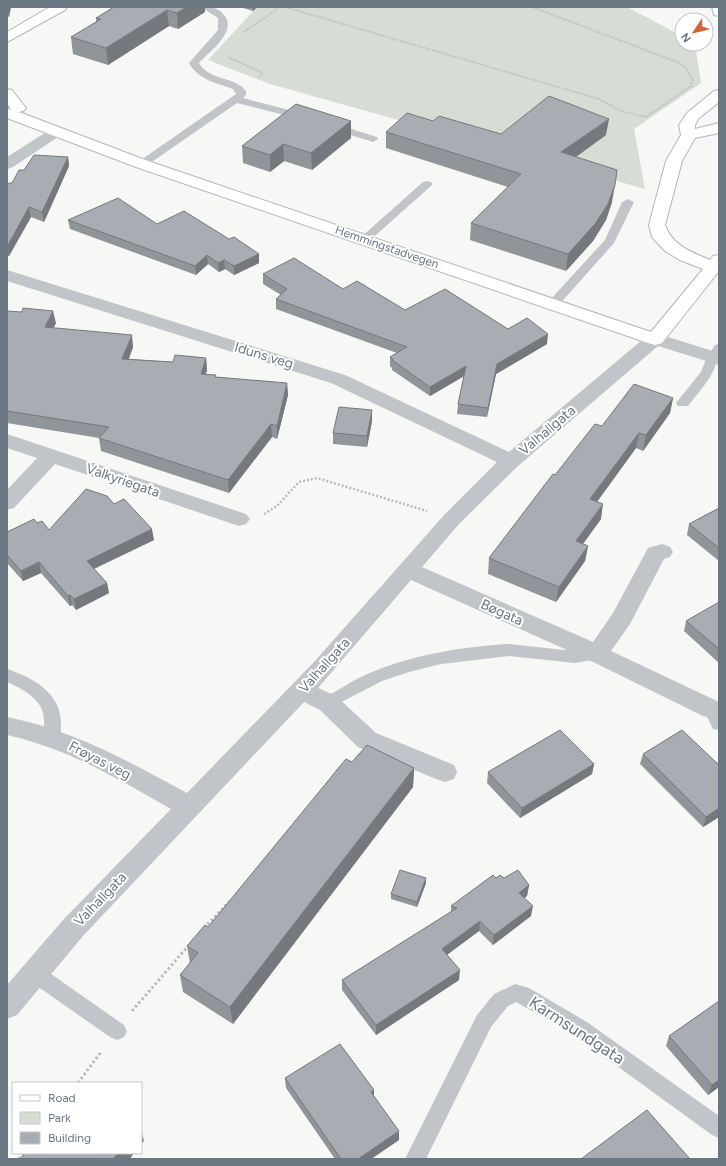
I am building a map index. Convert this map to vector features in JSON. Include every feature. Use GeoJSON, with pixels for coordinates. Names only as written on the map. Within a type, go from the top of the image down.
{"type":"FeatureCollection","features":[{"type":"Feature","properties":{"kind":"main road"},"geometry":{"type":"LineString","coordinates":[[7,26],[40,7]]}},
{"type":"Feature","properties":{"kind":"main road"},"geometry":{"type":"LineString","coordinates":[[7,38],[60,7]]}},
{"type":"Feature","properties":{"kind":"main road"},"geometry":{"type":"LineString","coordinates":[[719,7],[719,12]]}},
{"type":"Feature","properties":{"kind":"main road"},"geometry":{"type":"LineString","coordinates":[[7,93],[10,108]]}},
{"type":"Feature","properties":{"kind":"main road"},"geometry":{"type":"LineString","coordinates":[[655,339],[716,264],[686,256],[671,247],[661,237],[657,225],[674,161],[689,135],[687,125],[692,116],[719,94]]}},
{"type":"Feature","properties":{"kind":"main road","name":"Hemmingstadvegen"},"geometry":{"type":"LineString","coordinates":[[10,108],[56,132],[142,164],[655,339]]}},
{"type":"Feature","properties":{"kind":"main road"},"geometry":{"type":"LineString","coordinates":[[692,116],[719,113]]}},
{"type":"Feature","properties":{"kind":"main road"},"geometry":{"type":"LineString","coordinates":[[689,135],[719,128]]}},
{"type":"Feature","properties":{"kind":"street"},"geometry":{"type":"LineString","coordinates":[[7,164],[56,132]]}},
{"type":"Feature","properties":{"kind":"street","name":"Iduns veg"},"geometry":{"type":"LineString","coordinates":[[7,275],[338,379],[511,461]]}},
{"type":"Feature","properties":{"kind":"street","name":"Hemmingstadvegen"},"geometry":{"type":"LineString","coordinates":[[655,339],[717,355]]}},
{"type":"Feature","properties":{"kind":"street","name":"Valhallgata"},"geometry":{"type":"LineString","coordinates":[[7,1006],[73,928],[301,690],[452,519],[511,461],[655,339]]}},
{"type":"Feature","properties":{"kind":"street","name":"Valkyriegata"},"geometry":{"type":"LineString","coordinates":[[7,441],[239,519]]}},
{"type":"Feature","properties":{"kind":"street"},"geometry":{"type":"LineString","coordinates":[[7,503],[52,456]]}},
{"type":"Feature","properties":{"kind":"street"},"geometry":{"type":"LineString","coordinates":[[597,654],[622,618],[656,553],[662,552]]}},
{"type":"Feature","properties":{"kind":"street","name":"Bøgata"},"geometry":{"type":"LineString","coordinates":[[408,570],[597,654],[716,715]]}},
{"type":"Feature","properties":{"kind":"street"},"geometry":{"type":"LineString","coordinates":[[301,690],[328,704],[367,740],[445,772]]}},
{"type":"Feature","properties":{"kind":"street","name":"Frøyas veg"},"geometry":{"type":"LineString","coordinates":[[7,726],[52,737],[82,749],[189,806]]}},
{"type":"Feature","properties":{"kind":"lane"},"geometry":{"type":"LineString","coordinates":[[142,164],[241,95],[241,91],[237,87],[201,73],[196,69],[194,63],[223,31],[225,25],[223,18],[216,11],[206,7]]}},
{"type":"Feature","properties":{"kind":"lane"},"geometry":{"type":"LineString","coordinates":[[235,99],[319,122],[373,139]]}},
{"type":"Feature","properties":{"kind":"lane"},"geometry":{"type":"LineString","coordinates":[[364,240],[427,184]]}},
{"type":"Feature","properties":{"kind":"lane"},"geometry":{"type":"LineString","coordinates":[[553,304],[610,241],[628,202]]}},
{"type":"Feature","properties":{"kind":"lane"},"geometry":{"type":"LineString","coordinates":[[683,403],[707,373],[717,355]]}},
{"type":"Feature","properties":{"kind":"lane"},"geometry":{"type":"LineString","coordinates":[[328,704],[374,678],[401,668],[433,660],[510,650],[586,657],[597,654]]}},
{"type":"Feature","properties":{"kind":"lane"},"geometry":{"type":"LineString","coordinates":[[7,674],[34,688],[44,699],[52,715],[52,737]]}},
{"type":"Feature","properties":{"kind":"lane"},"geometry":{"type":"LineString","coordinates":[[34,973],[117,1031]]}},
{"type":"Feature","properties":{"kind":"lane","name":"Karmsundgata"},"geometry":{"type":"LineString","coordinates":[[415,1159],[484,1020],[501,1000],[515,994],[522,994],[580,1028],[719,1128]]}},
{"type":"Feature","properties":{"kind":"path"},"geometry":{"type":"LineString","coordinates":[[243,33],[280,7]]}},
{"type":"Feature","properties":{"kind":"path"},"geometry":{"type":"LineString","coordinates":[[285,7],[599,99],[621,111],[646,117],[691,86],[693,80],[686,68],[678,62],[532,7]]}},
{"type":"Feature","properties":{"kind":"path"},"geometry":{"type":"LineString","coordinates":[[226,56],[230,60],[254,68],[263,74],[256,79],[237,87]]}},
{"type":"Feature","properties":{"kind":"path"},"geometry":{"type":"LineString","coordinates":[[239,519],[260,516],[277,506],[299,482],[317,478],[452,519]]}},
{"type":"Feature","properties":{"kind":"path"},"geometry":{"type":"LineString","coordinates":[[332,777],[367,740]]}},
{"type":"Feature","properties":{"kind":"path"},"geometry":{"type":"LineString","coordinates":[[199,934],[234,896]]}},
{"type":"Feature","properties":{"kind":"path"},"geometry":{"type":"LineString","coordinates":[[79,1082],[144,996],[194,940]]}},
{"type":"Feature","properties":{"kind":"green space"},"geometry":{"type":"Polygon","coordinates":[[[257,7],[627,7],[674,32],[674,52],[696,52],[701,83],[634,129],[645,189],[270,84],[208,60],[257,7]]]}},
{"type":"Feature","properties":{"kind":"building"},"geometry":{"type":"Polygon","coordinates":[[[114,7],[186,7],[177,13],[167,10],[106,48],[71,37],[101,19],[96,18],[114,7]]]}},
{"type":"Feature","properties":{"kind":"building"},"geometry":{"type":"Polygon","coordinates":[[[549,96],[609,119],[561,152],[617,170],[615,185],[608,204],[595,224],[568,254],[471,223],[521,174],[386,132],[407,113],[433,121],[439,116],[501,134],[549,96]]]}},
{"type":"Feature","properties":{"kind":"building"},"geometry":{"type":"Polygon","coordinates":[[[296,104],[351,121],[311,153],[283,144],[270,155],[242,146],[296,104]]]}},
{"type":"Feature","properties":{"kind":"building"},"geometry":{"type":"Polygon","coordinates":[[[34,155],[68,157],[42,212],[29,207],[7,247],[7,186],[9,183],[12,183],[19,170],[24,170],[34,155]]]}},
{"type":"Feature","properties":{"kind":"building"},"geometry":{"type":"Polygon","coordinates":[[[118,198],[157,224],[184,211],[229,239],[234,237],[259,254],[234,266],[224,260],[218,263],[207,255],[195,266],[68,220],[118,198]]]}},
{"type":"Feature","properties":{"kind":"building"},"geometry":{"type":"Polygon","coordinates":[[[294,258],[343,289],[357,281],[405,310],[445,289],[508,329],[527,318],[548,334],[497,364],[488,408],[458,404],[466,366],[430,387],[390,357],[407,347],[276,299],[287,289],[263,274],[294,258]]]}},
{"type":"Feature","properties":{"kind":"building"},"geometry":{"type":"Polygon","coordinates":[[[23,308],[53,311],[45,327],[132,335],[122,359],[173,362],[175,355],[206,358],[201,374],[216,375],[215,377],[287,383],[277,426],[271,424],[228,480],[99,438],[109,427],[7,411],[7,311],[22,312],[23,308]]]}},
{"type":"Feature","properties":{"kind":"building"},"geometry":{"type":"Polygon","coordinates":[[[634,384],[673,398],[646,435],[639,433],[590,499],[603,504],[576,541],[588,546],[559,587],[489,558],[553,474],[555,475],[595,424],[602,426],[634,384]]]}},
{"type":"Feature","properties":{"kind":"building"},"geometry":{"type":"Polygon","coordinates":[[[339,407],[372,410],[367,436],[333,433],[339,407]]]}},
{"type":"Feature","properties":{"kind":"building"},"geometry":{"type":"Polygon","coordinates":[[[86,489],[107,496],[114,504],[124,499],[152,529],[87,561],[107,583],[74,599],[70,595],[68,596],[39,562],[21,571],[7,555],[7,532],[34,519],[37,523],[42,521],[49,530],[86,489]]]}},
{"type":"Feature","properties":{"kind":"building"},"geometry":{"type":"Polygon","coordinates":[[[719,508],[719,548],[689,524],[719,508]]]}},
{"type":"Feature","properties":{"kind":"building"},"geometry":{"type":"Polygon","coordinates":[[[719,602],[719,649],[686,621],[719,602]]]}},
{"type":"Feature","properties":{"kind":"building"},"geometry":{"type":"Polygon","coordinates":[[[560,730],[594,764],[522,808],[488,772],[560,730]]]}},
{"type":"Feature","properties":{"kind":"building"},"geometry":{"type":"Polygon","coordinates":[[[682,730],[719,765],[719,808],[706,817],[643,754],[682,730]]]}},
{"type":"Feature","properties":{"kind":"building"},"geometry":{"type":"Polygon","coordinates":[[[367,745],[414,768],[230,1007],[180,975],[198,953],[187,946],[205,925],[208,927],[346,759],[352,762],[367,745]]]}},
{"type":"Feature","properties":{"kind":"building"},"geometry":{"type":"Polygon","coordinates":[[[400,870],[426,878],[417,902],[391,894],[400,870]]]}},
{"type":"Feature","properties":{"kind":"building"},"geometry":{"type":"Polygon","coordinates":[[[518,870],[529,885],[519,893],[533,906],[494,935],[480,921],[442,949],[460,970],[376,1025],[342,980],[457,908],[451,906],[493,875],[496,878],[500,875],[504,878],[518,870]]]}},
{"type":"Feature","properties":{"kind":"building"},"geometry":{"type":"Polygon","coordinates":[[[719,1001],[719,1080],[712,1085],[669,1036],[719,1001]]]}},
{"type":"Feature","properties":{"kind":"building"},"geometry":{"type":"Polygon","coordinates":[[[340,1044],[374,1090],[371,1092],[399,1131],[358,1159],[341,1159],[285,1078],[340,1044]]]}},
{"type":"Feature","properties":{"kind":"building"},"geometry":{"type":"Polygon","coordinates":[[[647,1110],[690,1159],[581,1159],[647,1110]]]}},
{"type":"Feature","properties":{"kind":"building"},"geometry":{"type":"Polygon","coordinates":[[[24,1154],[117,1154],[113,1159],[20,1159],[24,1154]]]}}]}
